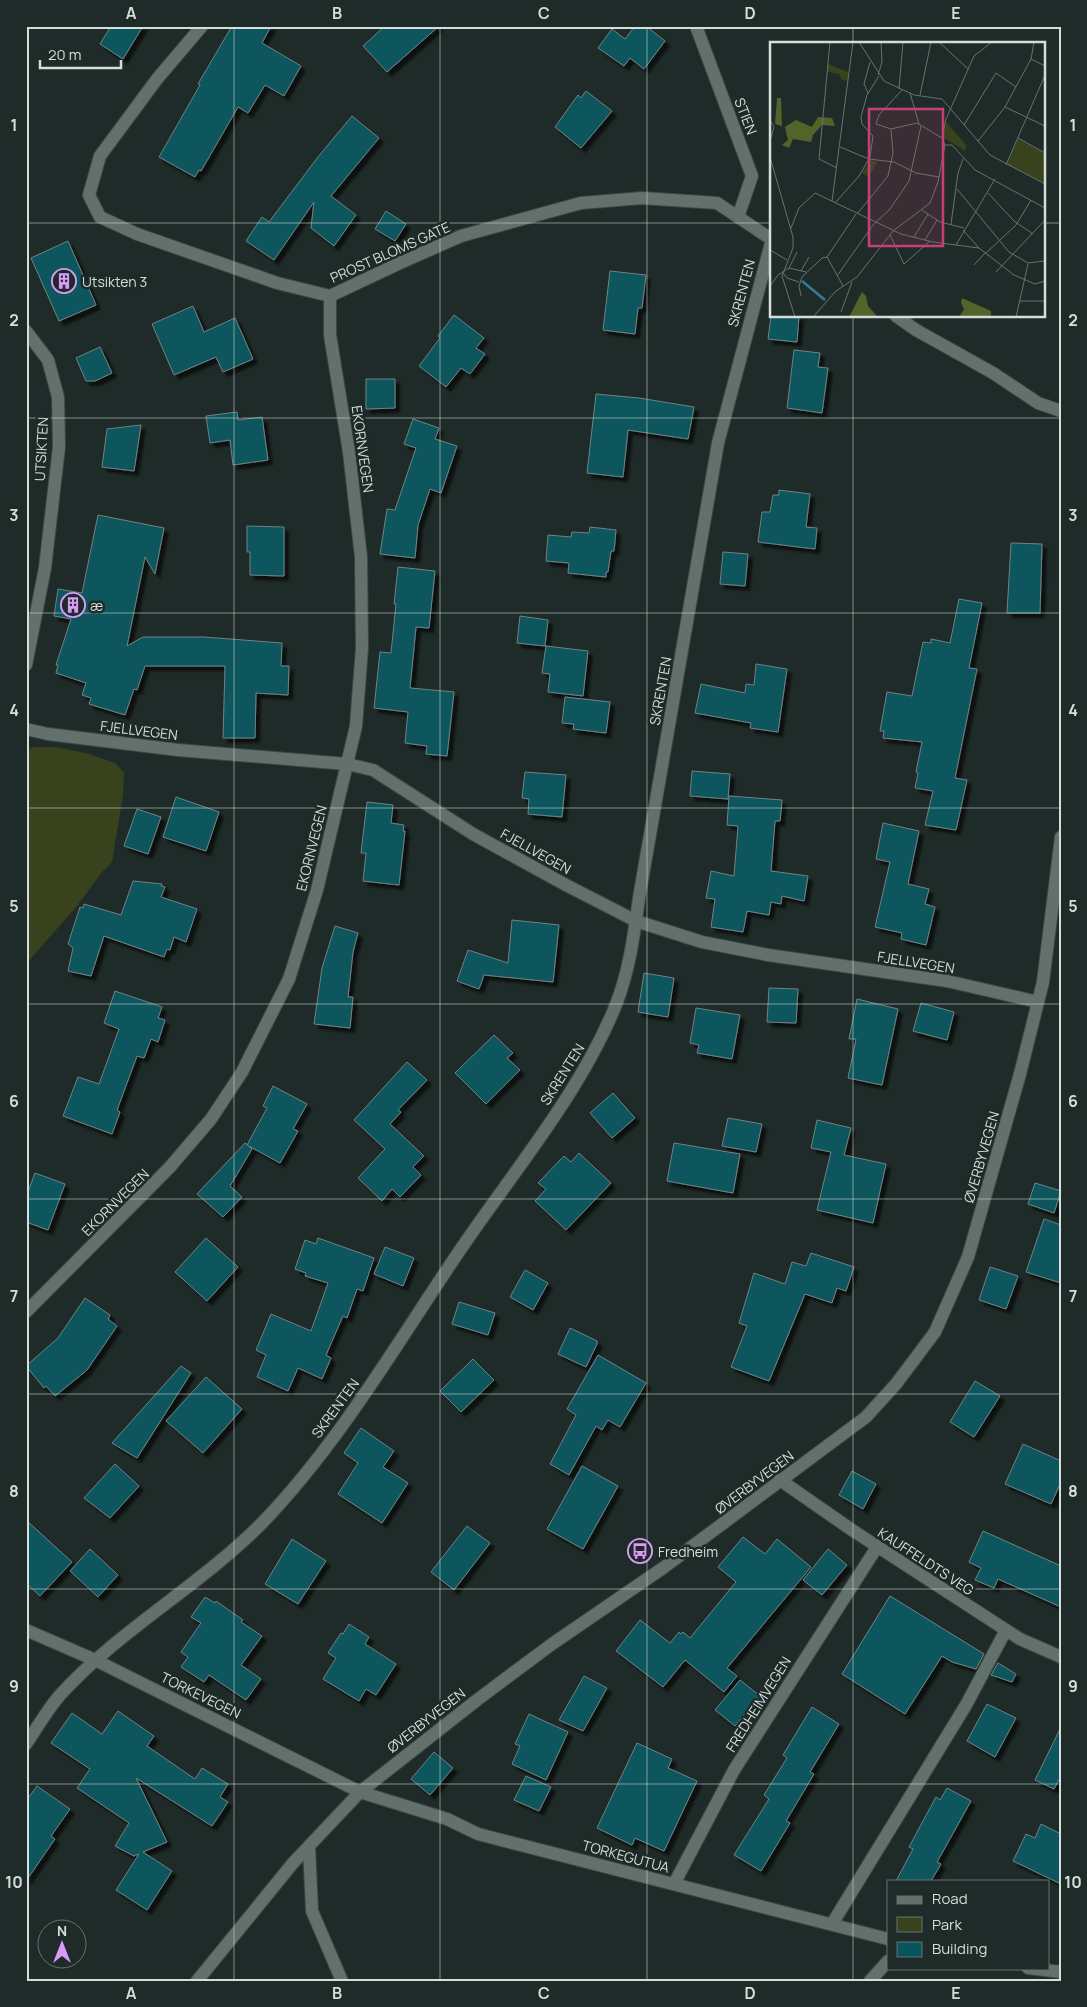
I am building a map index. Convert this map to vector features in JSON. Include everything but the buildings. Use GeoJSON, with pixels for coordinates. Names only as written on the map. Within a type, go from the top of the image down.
{"type":"FeatureCollection","features":[{"type":"Feature","properties":{"kind":"street","name":"PROST BLOMS GATE"},"geometry":{"type":"LineString","coordinates":[[202,26],[157,79],[100,156],[89,195],[100,217],[137,234],[277,283],[330,296],[461,236],[582,203],[642,198],[717,203],[770,238]]}},
{"type":"Feature","properties":{"kind":"street","name":"STIEN"},"geometry":{"type":"LineString","coordinates":[[696,26],[752,176],[738,217]]}},
{"type":"Feature","properties":{"kind":"street","name":"SKRENTEN"},"geometry":{"type":"LineString","coordinates":[[26,1744],[58,1697],[95,1660],[152,1612],[214,1568],[263,1522],[313,1464],[376,1377],[590,1060],[616,1005],[633,946],[718,443],[770,247]]}},
{"type":"Feature","properties":{"kind":"street","name":"EKORNVEGEN"},"geometry":{"type":"LineString","coordinates":[[26,1312],[170,1167],[211,1119],[242,1072],[289,979],[317,890],[356,726],[362,648],[361,557],[349,452],[330,335],[330,296]]}},
{"type":"Feature","properties":{"kind":"street"},"geometry":{"type":"LineString","coordinates":[[899,318],[916,330],[993,373],[1038,403],[1061,411]]}},
{"type":"Feature","properties":{"kind":"street","name":"UTSIKTEN"},"geometry":{"type":"LineString","coordinates":[[26,331],[48,360],[58,397],[59,447],[45,568],[26,665]]}},
{"type":"Feature","properties":{"kind":"street","name":"FJELLVEGEN"},"geometry":{"type":"LineString","coordinates":[[26,729],[48,734],[178,750],[347,764],[374,770],[474,834],[636,921],[702,942],[768,955],[948,981],[1038,1002]]}},
{"type":"Feature","properties":{"kind":"street","name":"ØVERBYVEGEN"},"geometry":{"type":"LineString","coordinates":[[197,1981],[309,1846],[360,1792],[552,1644],[663,1568],[866,1417],[896,1384],[935,1332],[968,1257],[1020,1074],[1038,1002],[1044,974],[1061,837]]}},
{"type":"Feature","properties":{"kind":"street","name":"KAUFFELDTS VEG"},"geometry":{"type":"LineString","coordinates":[[780,1480],[877,1547],[1020,1639],[1061,1657]]}},
{"type":"Feature","properties":{"kind":"street","name":"FREDHEIMVEGEN"},"geometry":{"type":"LineString","coordinates":[[674,1884],[734,1770],[877,1547]]}},
{"type":"Feature","properties":{"kind":"street","name":"TORKEVEGEN"},"geometry":{"type":"LineString","coordinates":[[26,1630],[95,1660],[360,1792]]}},
{"type":"Feature","properties":{"kind":"street"},"geometry":{"type":"LineString","coordinates":[[832,1924],[956,1721],[1006,1630]]}},
{"type":"Feature","properties":{"kind":"street","name":"TORKEGUTUA"},"geometry":{"type":"LineString","coordinates":[[360,1792],[447,1819],[478,1834],[887,1939]]}},
{"type":"Feature","properties":{"kind":"street"},"geometry":{"type":"LineString","coordinates":[[309,1846],[312,1912],[342,1981]]}},
{"type":"Feature","properties":{"kind":"street"},"geometry":{"type":"LineString","coordinates":[[870,1981],[887,1962]]}},
{"type":"Feature","properties":{"kind":"street"},"geometry":{"type":"LineString","coordinates":[[1044,1970],[1061,1972]]}},
{"type":"Feature","properties":{"kind":"green space"},"geometry":{"type":"Polygon","coordinates":[[[33,747],[56,747],[89,754],[115,763],[124,773],[123,795],[112,862],[102,872],[77,906],[26,964],[26,751],[33,747]]]}},
{"type":"Feature","properties":{"kind":"place","name":"Utsikten 3"},"geometry":{"type":"Point","coordinates":[64,281]}},
{"type":"Feature","properties":{"kind":"place","name":"æ"},"geometry":{"type":"Point","coordinates":[73,605]}},
{"type":"Feature","properties":{"kind":"place","name":"Fredheim"},"geometry":{"type":"Point","coordinates":[640,1551]}}]}
